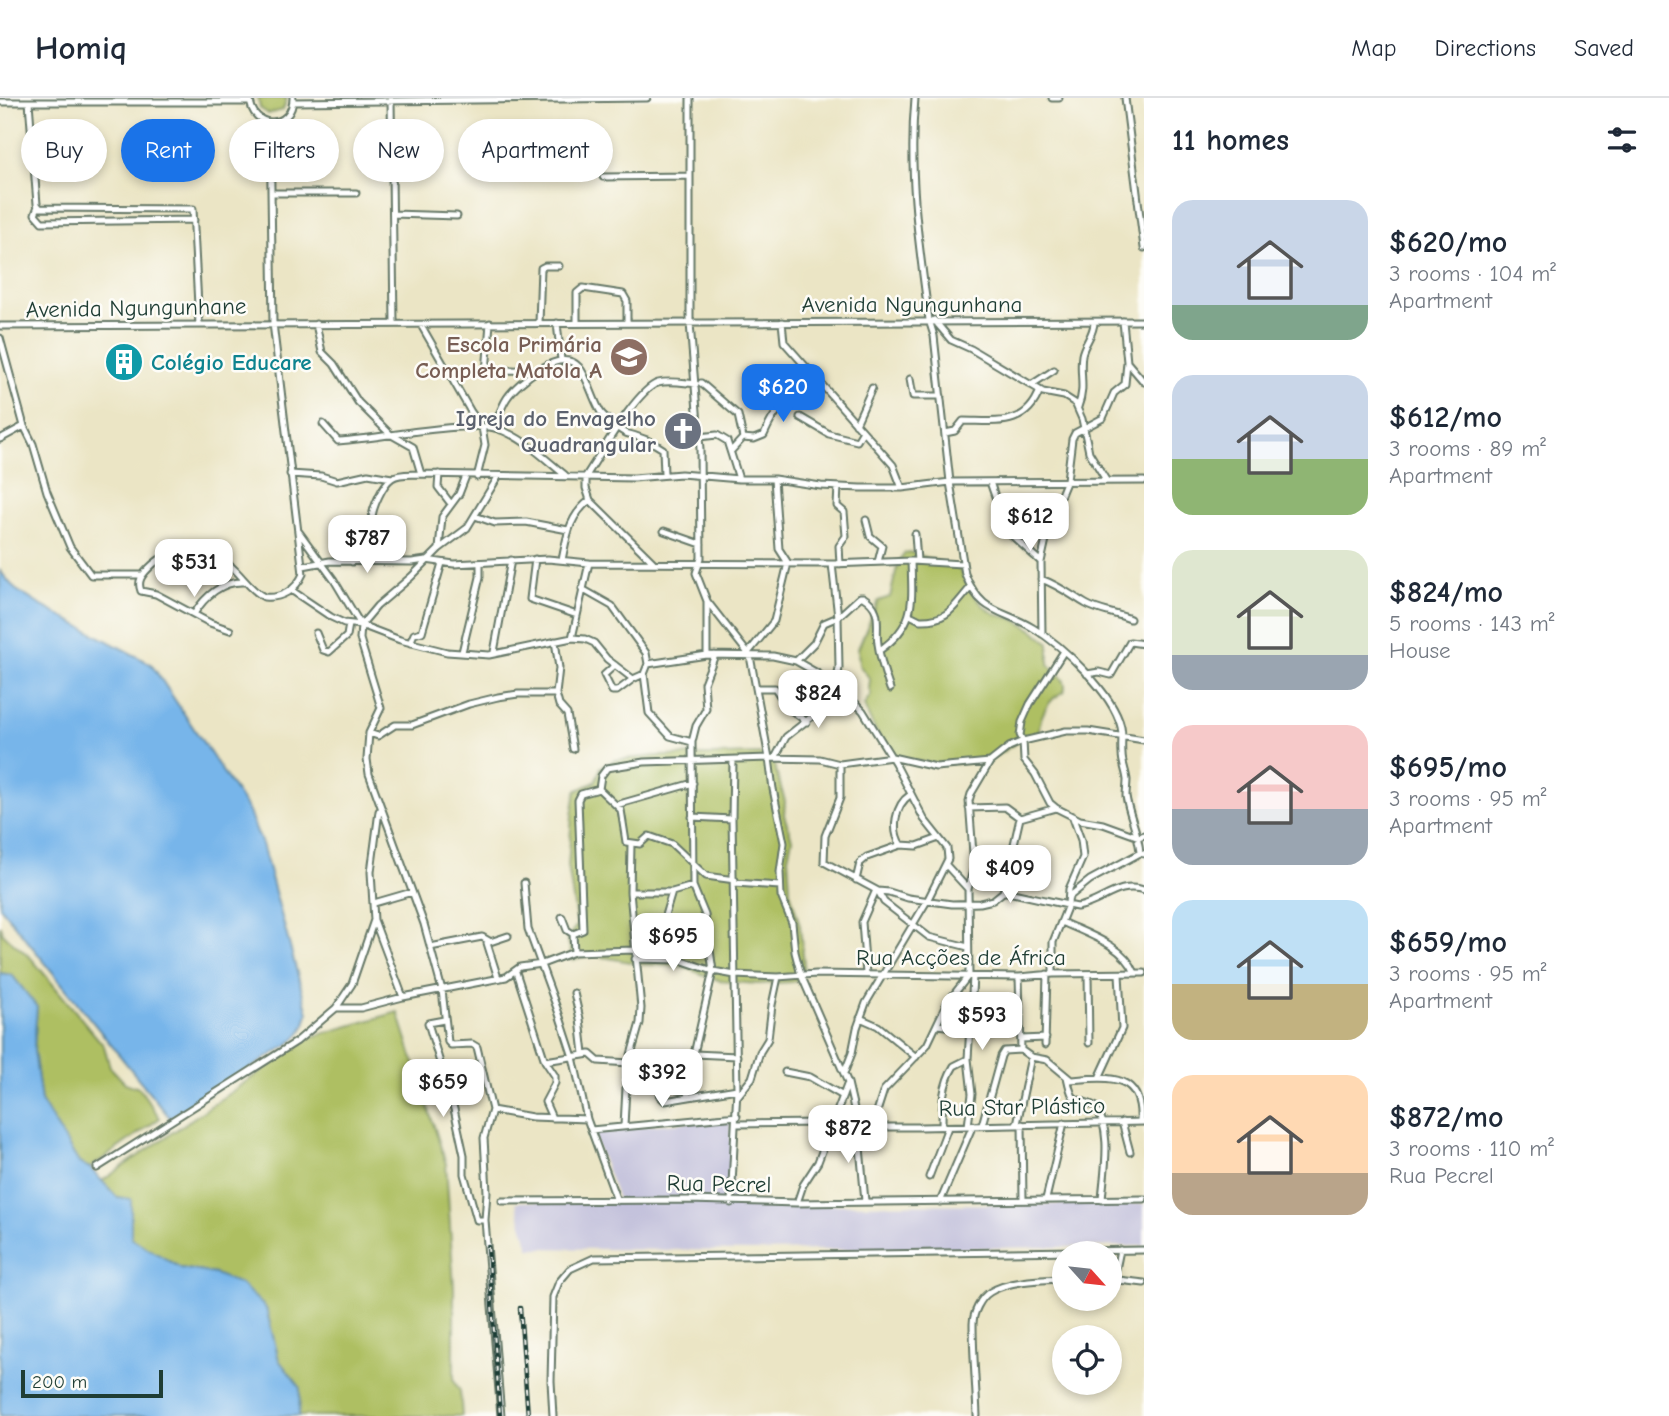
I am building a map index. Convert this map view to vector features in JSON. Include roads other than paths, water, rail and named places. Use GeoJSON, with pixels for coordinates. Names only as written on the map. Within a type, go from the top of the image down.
{"type":"FeatureCollection","features":[{"type":"Feature","properties":{"kind":"street"},"geometry":{"type":"LineString","coordinates":[[282,119],[287,116],[294,100],[647,98]]}},
{"type":"Feature","properties":{"kind":"street"},"geometry":{"type":"LineString","coordinates":[[690,98],[690,323],[699,384],[701,558],[696,573],[707,601],[749,654],[772,758],[772,789],[784,844],[781,896],[792,923],[794,952],[802,975],[845,1072],[858,1126],[865,1201]]}},
{"type":"Feature","properties":{"kind":"street"},"geometry":{"type":"LineString","coordinates":[[915,98],[913,191],[962,564],[971,587],[985,604],[996,612],[1026,624],[1064,651],[1087,674],[1115,713],[1122,736],[1122,757],[1127,780],[1126,797],[1142,836],[1142,853],[1090,880],[1069,897]]}},
{"type":"Feature","properties":{"kind":"street"},"geometry":{"type":"LineString","coordinates":[[1052,98],[1059,98]]}},
{"type":"Feature","properties":{"kind":"street"},"geometry":{"type":"LineString","coordinates":[[1125,98],[1144,248]]}},
{"type":"Feature","properties":{"kind":"street"},"geometry":{"type":"LineString","coordinates":[[0,102],[250,100],[262,119]]}},
{"type":"Feature","properties":{"kind":"street"},"geometry":{"type":"LineString","coordinates":[[391,100],[394,323]]}},
{"type":"Feature","properties":{"kind":"street"},"geometry":{"type":"LineString","coordinates":[[29,102],[38,206],[35,214],[42,222],[194,220]]}},
{"type":"Feature","properties":{"kind":"street"},"geometry":{"type":"LineString","coordinates":[[613,177],[689,176]]}},
{"type":"Feature","properties":{"kind":"street"},"geometry":{"type":"LineString","coordinates":[[230,630],[210,623],[156,594],[141,591],[139,584],[141,575],[173,551],[206,553],[221,559],[255,592],[269,598],[286,594],[300,580],[303,566],[273,323],[271,182]]}},
{"type":"Feature","properties":{"kind":"street"},"geometry":{"type":"LineString","coordinates":[[271,193],[356,193]]}},
{"type":"Feature","properties":{"kind":"street"},"geometry":{"type":"LineString","coordinates":[[1136,194],[1144,195]]}},
{"type":"Feature","properties":{"kind":"street"},"geometry":{"type":"LineString","coordinates":[[38,206],[191,208],[194,220],[199,325]]}},
{"type":"Feature","properties":{"kind":"street"},"geometry":{"type":"LineString","coordinates":[[150,207],[151,220]]}},
{"type":"Feature","properties":{"kind":"street"},"geometry":{"type":"LineString","coordinates":[[393,214],[457,215]]}},
{"type":"Feature","properties":{"kind":"street"},"geometry":{"type":"LineString","coordinates":[[539,323],[541,268],[559,267]]}},
{"type":"Feature","properties":{"kind":"street"},"geometry":{"type":"LineString","coordinates":[[536,371],[486,372],[490,323],[557,323],[627,321],[627,301],[619,292],[583,288],[577,293],[577,322]]}},
{"type":"Feature","properties":{"kind":"street"},"geometry":{"type":"LineString","coordinates":[[931,320],[951,340],[1047,394],[1069,398],[1078,407],[1089,452],[1106,480]]}},
{"type":"Feature","properties":{"kind":"street","name":"Avenida Ngungunhana"},"geometry":{"type":"LineString","coordinates":[[627,321],[1144,321]]}},
{"type":"Feature","properties":{"kind":"street"},"geometry":{"type":"LineString","coordinates":[[1042,634],[1041,562],[1050,521],[1067,480],[1075,433],[1098,422],[1105,415],[1114,393],[1125,384],[1127,362],[1124,321]]}},
{"type":"Feature","properties":{"kind":"street"},"geometry":{"type":"LineString","coordinates":[[782,322],[784,342],[893,465],[902,488]]}},
{"type":"Feature","properties":{"kind":"street"},"geometry":{"type":"LineString","coordinates":[[1078,407],[1083,390],[1081,360],[1094,329],[1094,322]]}},
{"type":"Feature","properties":{"kind":"street","name":"Avenida Ngungunhane"},"geometry":{"type":"LineString","coordinates":[[0,326],[490,323]]}},
{"type":"Feature","properties":{"kind":"street"},"geometry":{"type":"LineString","coordinates":[[557,323],[561,360]]}},
{"type":"Feature","properties":{"kind":"street"},"geometry":{"type":"LineString","coordinates":[[316,324],[324,355],[334,364],[358,402],[390,435],[413,447],[421,474]]}},
{"type":"Feature","properties":{"kind":"street"},"geometry":{"type":"LineString","coordinates":[[421,325],[482,427],[485,445],[477,477]]}},
{"type":"Feature","properties":{"kind":"street"},"geometry":{"type":"LineString","coordinates":[[0,338],[24,426],[70,547],[86,571],[96,576],[141,575]]}},
{"type":"Feature","properties":{"kind":"street"},"geometry":{"type":"LineString","coordinates":[[494,428],[508,397],[521,383],[536,371],[561,360],[579,366],[600,413],[628,434],[641,436],[663,449],[664,474]]}},
{"type":"Feature","properties":{"kind":"street"},"geometry":{"type":"LineString","coordinates":[[1127,362],[1144,382]]}},
{"type":"Feature","properties":{"kind":"street"},"geometry":{"type":"LineString","coordinates":[[549,374],[552,364]]}},
{"type":"Feature","properties":{"kind":"street"},"geometry":{"type":"LineString","coordinates":[[1031,385],[1054,370]]}},
{"type":"Feature","properties":{"kind":"street"},"geometry":{"type":"LineString","coordinates":[[911,379],[913,397],[941,396]]}},
{"type":"Feature","properties":{"kind":"street"},"geometry":{"type":"LineString","coordinates":[[653,562],[590,500],[586,488],[586,476],[638,396],[650,387],[667,382],[699,384],[738,415],[743,439]]}},
{"type":"Feature","properties":{"kind":"street"},"geometry":{"type":"LineString","coordinates":[[732,451],[743,439],[764,435],[777,408],[786,401],[821,383]]}},
{"type":"Feature","properties":{"kind":"street"},"geometry":{"type":"LineString","coordinates":[[856,424],[872,388]]}},
{"type":"Feature","properties":{"kind":"street"},"geometry":{"type":"LineString","coordinates":[[945,433],[954,431],[963,421],[999,422],[1015,419],[1031,407],[1040,390]]}},
{"type":"Feature","properties":{"kind":"street"},"geometry":{"type":"LineString","coordinates":[[800,417],[829,434],[857,441],[863,431]]}},
{"type":"Feature","properties":{"kind":"street"},"geometry":{"type":"LineString","coordinates":[[323,424],[338,441],[417,430],[494,428],[524,444],[565,475]]}},
{"type":"Feature","properties":{"kind":"street"},"geometry":{"type":"LineString","coordinates":[[0,439],[24,426]]}},
{"type":"Feature","properties":{"kind":"street"},"geometry":{"type":"LineString","coordinates":[[699,437],[717,435],[727,441],[739,479]]}},
{"type":"Feature","properties":{"kind":"street"},"geometry":{"type":"LineString","coordinates":[[290,474],[321,476],[337,481],[368,474],[392,478],[421,474],[634,478],[664,474],[774,479],[838,487],[902,488],[950,482],[1144,481]]}},
{"type":"Feature","properties":{"kind":"street"},"geometry":{"type":"LineString","coordinates":[[439,474],[438,487],[451,504]]}},
{"type":"Feature","properties":{"kind":"street"},"geometry":{"type":"LineString","coordinates":[[439,549],[442,517],[459,494],[466,476]]}},
{"type":"Feature","properties":{"kind":"street"},"geometry":{"type":"LineString","coordinates":[[361,625],[377,606],[411,577],[426,560],[467,528],[498,477]]}},
{"type":"Feature","properties":{"kind":"street"},"geometry":{"type":"LineString","coordinates":[[352,562],[353,542],[359,531],[372,519],[376,503],[392,478]]}},
{"type":"Feature","properties":{"kind":"street"},"geometry":{"type":"LineString","coordinates":[[749,654],[774,621],[788,563],[779,549],[774,479]]}},
{"type":"Feature","properties":{"kind":"street"},"geometry":{"type":"LineString","coordinates":[[990,481],[1007,531],[1041,562]]}},
{"type":"Feature","properties":{"kind":"street"},"geometry":{"type":"LineString","coordinates":[[838,487],[837,506],[844,512],[846,536],[839,546],[840,564]]}},
{"type":"Feature","properties":{"kind":"street"},"geometry":{"type":"LineString","coordinates":[[562,560],[568,530],[576,513],[590,500]]}},
{"type":"Feature","properties":{"kind":"street"},"geometry":{"type":"LineString","coordinates":[[475,516],[495,523],[526,522],[568,530]]}},
{"type":"Feature","properties":{"kind":"street"},"geometry":{"type":"LineString","coordinates":[[372,519],[380,537]]}},
{"type":"Feature","properties":{"kind":"street"},"geometry":{"type":"LineString","coordinates":[[866,520],[870,536],[882,546],[878,562]]}},
{"type":"Feature","properties":{"kind":"street"},"geometry":{"type":"LineString","coordinates":[[298,530],[349,601],[361,625],[360,639],[381,708],[369,733],[369,774],[430,947],[442,990],[449,1044],[472,1044],[478,1047],[492,1110],[484,1138],[485,1220],[501,1416]]}},
{"type":"Feature","properties":{"kind":"street"},"geometry":{"type":"LineString","coordinates":[[664,531],[701,544]]}},
{"type":"Feature","properties":{"kind":"street"},"geometry":{"type":"LineString","coordinates":[[880,650],[889,643],[910,615],[915,534]]}},
{"type":"Feature","properties":{"kind":"street"},"geometry":{"type":"LineString","coordinates":[[303,566],[322,562],[426,560],[442,563],[480,563],[535,559],[589,563],[840,564],[914,561],[962,564]]}},
{"type":"Feature","properties":{"kind":"street"},"geometry":{"type":"LineString","coordinates":[[535,559],[530,599],[577,615]]}},
{"type":"Feature","properties":{"kind":"street"},"geometry":{"type":"LineString","coordinates":[[494,652],[511,560]]}},
{"type":"Feature","properties":{"kind":"street"},"geometry":{"type":"LineString","coordinates":[[410,643],[414,634],[422,632],[442,563]]}},
{"type":"Feature","properties":{"kind":"street"},"geometry":{"type":"LineString","coordinates":[[463,652],[480,577],[480,563]]}},
{"type":"Feature","properties":{"kind":"street"},"geometry":{"type":"LineString","coordinates":[[572,638],[589,563]]}},
{"type":"Feature","properties":{"kind":"street"},"geometry":{"type":"LineString","coordinates":[[772,758],[786,737],[819,711],[836,685],[839,668],[838,617],[832,564]]}},
{"type":"Feature","properties":{"kind":"street"},"geometry":{"type":"LineString","coordinates":[[1041,579],[1064,589],[1087,605],[1130,619]]}},
{"type":"Feature","properties":{"kind":"street"},"geometry":{"type":"LineString","coordinates":[[194,614],[201,603],[225,584],[244,582]]}},
{"type":"Feature","properties":{"kind":"street"},"geometry":{"type":"LineString","coordinates":[[910,615],[920,621],[944,616],[971,587]]}},
{"type":"Feature","properties":{"kind":"street"},"geometry":{"type":"LineString","coordinates":[[582,589],[617,612],[646,653],[648,664],[644,674],[649,713],[670,736],[692,743]]}},
{"type":"Feature","properties":{"kind":"street"},"geometry":{"type":"LineString","coordinates":[[291,590],[331,617],[447,652],[489,655],[572,638],[585,639],[594,643],[615,666],[633,679]]}},
{"type":"Feature","properties":{"kind":"street"},"geometry":{"type":"LineString","coordinates":[[796,660],[814,643],[824,622],[838,617],[860,597],[867,598],[879,619],[880,650],[890,689]]}},
{"type":"Feature","properties":{"kind":"street"},"geometry":{"type":"LineString","coordinates":[[707,601],[707,655]]}},
{"type":"Feature","properties":{"kind":"street"},"geometry":{"type":"LineString","coordinates":[[316,634],[323,650],[329,652],[347,636],[349,624]]}},
{"type":"Feature","properties":{"kind":"street"},"geometry":{"type":"LineString","coordinates":[[555,642],[559,668],[556,694],[559,705],[567,713],[573,748]]}},
{"type":"Feature","properties":{"kind":"street"},"geometry":{"type":"LineString","coordinates":[[1087,674],[1099,672],[1111,675],[1130,642],[1144,644]]}},
{"type":"Feature","properties":{"kind":"street"},"geometry":{"type":"LineString","coordinates":[[1064,651],[1030,704],[1020,729],[1024,760],[1035,774],[1050,803],[1056,808],[1073,818],[1142,836]]}},
{"type":"Feature","properties":{"kind":"street"},"geometry":{"type":"LineString","coordinates":[[648,664],[707,655],[786,657],[796,660],[836,685],[863,711],[892,757],[927,824],[948,854],[946,865],[927,901],[882,975],[860,1018],[845,1072]]}},
{"type":"Feature","properties":{"kind":"street"},"geometry":{"type":"LineString","coordinates":[[687,1097],[713,971],[705,915],[693,886],[692,743],[696,726],[706,709],[704,683],[715,655]]}},
{"type":"Feature","properties":{"kind":"street"},"geometry":{"type":"LineString","coordinates":[[615,666],[604,675],[615,692],[644,674]]}},
{"type":"Feature","properties":{"kind":"street"},"geometry":{"type":"LineString","coordinates":[[757,688],[775,688],[787,707],[807,722]]}},
{"type":"Feature","properties":{"kind":"street"},"geometry":{"type":"LineString","coordinates":[[369,733],[378,736],[395,725],[412,725],[469,704],[498,697],[556,694]]}},
{"type":"Feature","properties":{"kind":"street"},"geometry":{"type":"LineString","coordinates":[[940,1202],[971,1126],[972,1094],[968,1059],[971,976],[968,889],[974,867],[969,808],[971,794],[990,762],[1009,747],[1023,741],[1066,731],[1088,731],[1144,740]]}},
{"type":"Feature","properties":{"kind":"street"},"geometry":{"type":"LineString","coordinates":[[599,789],[601,776],[607,768],[644,762],[772,758],[820,759],[840,764],[892,757],[936,767],[990,762]]}},
{"type":"Feature","properties":{"kind":"street"},"geometry":{"type":"LineString","coordinates":[[731,1203],[737,1124],[733,760]]}},
{"type":"Feature","properties":{"kind":"street"},"geometry":{"type":"LineString","coordinates":[[840,764],[840,798],[825,836],[823,858],[827,866],[877,891],[952,904],[993,900],[1003,892],[1020,818]]}},
{"type":"Feature","properties":{"kind":"street"},"geometry":{"type":"LineString","coordinates":[[616,805],[694,783]]}},
{"type":"Feature","properties":{"kind":"street"},"geometry":{"type":"LineString","coordinates":[[599,789],[616,805],[622,816],[625,841],[641,844],[649,836],[661,839],[672,844],[708,877],[780,886]]}},
{"type":"Feature","properties":{"kind":"street"},"geometry":{"type":"LineString","coordinates":[[573,934],[583,930],[578,800],[581,794],[599,789]]}},
{"type":"Feature","properties":{"kind":"street"},"geometry":{"type":"LineString","coordinates":[[901,845],[896,837],[896,817],[901,803],[911,795]]}},
{"type":"Feature","properties":{"kind":"street"},"geometry":{"type":"LineString","coordinates":[[969,808],[1005,807],[1020,818]]}},
{"type":"Feature","properties":{"kind":"street"},"geometry":{"type":"LineString","coordinates":[[97,1168],[296,1042],[336,1008],[352,984],[373,920],[371,872],[379,808]]}},
{"type":"Feature","properties":{"kind":"street"},"geometry":{"type":"LineString","coordinates":[[1020,818],[1056,808]]}},
{"type":"Feature","properties":{"kind":"street"},"geometry":{"type":"LineString","coordinates":[[692,817],[732,819]]}},
{"type":"Feature","properties":{"kind":"street"},"geometry":{"type":"LineString","coordinates":[[1021,1039],[1045,1042],[1052,946],[1068,905],[1069,889],[1083,857],[1073,818]]}},
{"type":"Feature","properties":{"kind":"street"},"geometry":{"type":"LineString","coordinates":[[856,880],[858,866],[863,860],[901,845],[916,846],[939,838]]}},
{"type":"Feature","properties":{"kind":"street"},"geometry":{"type":"LineString","coordinates":[[624,1126],[628,1066],[640,1023],[641,1008],[630,892],[631,844]]}},
{"type":"Feature","properties":{"kind":"street"},"geometry":{"type":"LineString","coordinates":[[946,865],[968,889]]}},
{"type":"Feature","properties":{"kind":"street"},"geometry":{"type":"LineString","coordinates":[[524,883],[528,929],[573,1056],[587,1119],[617,1201]]}},
{"type":"Feature","properties":{"kind":"street"},"geometry":{"type":"LineString","coordinates":[[630,892],[673,892],[693,886]]}},
{"type":"Feature","properties":{"kind":"street"},"geometry":{"type":"LineString","coordinates":[[1003,892],[1085,906],[1124,887],[1133,886],[1144,890]]}},
{"type":"Feature","properties":{"kind":"street"},"geometry":{"type":"LineString","coordinates":[[877,891],[884,902],[935,940],[968,947]]}},
{"type":"Feature","properties":{"kind":"street"},"geometry":{"type":"LineString","coordinates":[[866,974],[862,922],[877,891]]}},
{"type":"Feature","properties":{"kind":"street"},"geometry":{"type":"LineString","coordinates":[[374,903],[412,892]]}},
{"type":"Feature","properties":{"kind":"street"},"geometry":{"type":"LineString","coordinates":[[652,959],[673,892]]}},
{"type":"Feature","properties":{"kind":"street"},"geometry":{"type":"LineString","coordinates":[[562,916],[567,930],[573,934]]}},
{"type":"Feature","properties":{"kind":"street"},"geometry":{"type":"LineString","coordinates":[[373,920],[403,997]]}},
{"type":"Feature","properties":{"kind":"street"},"geometry":{"type":"LineString","coordinates":[[665,921],[684,926],[707,927]]}},
{"type":"Feature","properties":{"kind":"street"},"geometry":{"type":"LineString","coordinates":[[1062,922],[1114,948],[1129,961],[1135,973]]}},
{"type":"Feature","properties":{"kind":"street"},"geometry":{"type":"LineString","coordinates":[[573,934],[574,952]]}},
{"type":"Feature","properties":{"kind":"street"},"geometry":{"type":"LineString","coordinates":[[430,947],[482,937],[489,941],[508,936]]}},
{"type":"Feature","properties":{"kind":"street"},"geometry":{"type":"LineString","coordinates":[[489,941],[487,945],[498,978]]}},
{"type":"Feature","properties":{"kind":"street"},"geometry":{"type":"LineString","coordinates":[[336,1008],[361,1008],[498,978],[520,968],[542,964],[574,952],[634,950]]}},
{"type":"Feature","properties":{"kind":"street","name":"Rua Acções de África"},"geometry":{"type":"LineString","coordinates":[[635,959],[680,960],[735,975],[778,977],[866,974],[1019,977],[1144,973]]}},
{"type":"Feature","properties":{"kind":"street"},"geometry":{"type":"LineString","coordinates":[[516,972],[545,1061],[555,1076],[555,1083],[545,1102],[552,1118]]}},
{"type":"Feature","properties":{"kind":"street"},"geometry":{"type":"LineString","coordinates":[[1099,1077],[1122,1028],[1119,974]]}},
{"type":"Feature","properties":{"kind":"street"},"geometry":{"type":"LineString","coordinates":[[1088,975],[1089,1043]]}},
{"type":"Feature","properties":{"kind":"street"},"geometry":{"type":"LineString","coordinates":[[872,1127],[884,1090],[932,1039],[947,1003],[971,976]]}},
{"type":"Feature","properties":{"kind":"street"},"geometry":{"type":"LineString","coordinates":[[737,1098],[752,1078],[768,1038],[778,977]]}},
{"type":"Feature","properties":{"kind":"street"},"geometry":{"type":"LineString","coordinates":[[1019,977],[1021,1050]]}},
{"type":"Feature","properties":{"kind":"street"},"geometry":{"type":"LineString","coordinates":[[574,992],[584,1054]]}},
{"type":"Feature","properties":{"kind":"street"},"geometry":{"type":"LineString","coordinates":[[860,1018],[878,1026],[916,1057]]}},
{"type":"Feature","properties":{"kind":"street"},"geometry":{"type":"LineString","coordinates":[[444,1020],[428,1023],[454,1109],[472,1207],[477,1220],[485,1220]]}},
{"type":"Feature","properties":{"kind":"street"},"geometry":{"type":"LineString","coordinates":[[937,1025],[970,1029]]}},
{"type":"Feature","properties":{"kind":"street"},"geometry":{"type":"LineString","coordinates":[[982,1125],[1001,1056],[1004,1051],[1021,1050],[1031,1057],[1047,1060],[1071,1080],[1099,1077],[1119,1079],[1132,1087],[1140,1105],[1142,1122]]}},
{"type":"Feature","properties":{"kind":"street"},"geometry":{"type":"LineString","coordinates":[[545,1061],[584,1054],[593,1055],[598,1061],[661,1075],[663,1080],[660,1096],[663,1100],[737,1089]]}},
{"type":"Feature","properties":{"kind":"street"},"geometry":{"type":"LineString","coordinates":[[694,1054],[737,1056]]}},
{"type":"Feature","properties":{"kind":"street"},"geometry":{"type":"LineString","coordinates":[[1023,1200],[1020,1124],[1031,1057]]}},
{"type":"Feature","properties":{"kind":"street"},"geometry":{"type":"LineString","coordinates":[[929,1177],[945,1127],[943,1092],[946,1081],[954,1066],[968,1059]]}},
{"type":"Feature","properties":{"kind":"street"},"geometry":{"type":"LineString","coordinates":[[785,1072],[810,1077],[843,1096]]}},
{"type":"Feature","properties":{"kind":"street"},"geometry":{"type":"LineString","coordinates":[[1067,1077],[1075,1100],[1096,1106],[1105,1122],[1107,1139],[1102,1200]]}},
{"type":"Feature","properties":{"kind":"street"},"geometry":{"type":"LineString","coordinates":[[797,1203],[803,1185],[814,1171],[848,1083]]}},
{"type":"Feature","properties":{"kind":"street"},"geometry":{"type":"LineString","coordinates":[[492,1110],[552,1118],[587,1119]]}},
{"type":"Feature","properties":{"kind":"street"},"geometry":{"type":"LineString","coordinates":[[591,1130],[737,1116]]}},
{"type":"Feature","properties":{"kind":"street"},"geometry":{"type":"LineString","coordinates":[[1122,1122],[1130,1152]]}},
{"type":"Feature","properties":{"kind":"street","name":"Rua Star Plástico"},"geometry":{"type":"LineString","coordinates":[[737,1124],[945,1127],[1142,1122]]}},
{"type":"Feature","properties":{"kind":"street"},"geometry":{"type":"LineString","coordinates":[[1046,1199],[1064,1123]]}},
{"type":"Feature","properties":{"kind":"street","name":"Rua Pecrel"},"geometry":{"type":"LineString","coordinates":[[502,1201],[689,1200],[797,1203],[1144,1199]]}},
{"type":"Feature","properties":{"kind":"street"},"geometry":{"type":"LineString","coordinates":[[1122,1250],[1144,1250]]}},
{"type":"Feature","properties":{"kind":"street"},"geometry":{"type":"LineString","coordinates":[[554,1416],[551,1381],[553,1297],[559,1282],[570,1269],[594,1258],[1052,1251]]}},
{"type":"Feature","properties":{"kind":"street"},"geometry":{"type":"LineString","coordinates":[[977,1416],[973,1323],[982,1300],[989,1292],[1005,1287],[1052,1280]]}},
{"type":"Feature","properties":{"kind":"street"},"geometry":{"type":"LineString","coordinates":[[1122,1280],[1144,1283]]}},
{"type":"Feature","properties":{"kind":"water"},"geometry":{"type":"Polygon","coordinates":[[[0,571],[15,589],[40,605],[151,664],[248,810],[262,844],[308,1013],[305,1024],[298,1036],[286,1046],[170,1118],[0,907],[0,571]]]}},
{"type":"Feature","properties":{"kind":"water"},"geometry":{"type":"Polygon","coordinates":[[[0,973],[12,975],[37,1007],[34,1050],[41,1101],[79,1163],[90,1168],[117,1197],[131,1199],[131,1238],[181,1268],[215,1274],[241,1284],[266,1308],[279,1360],[300,1387],[299,1416],[0,1416],[0,973]]]}},
{"type":"Feature","properties":{"kind":"railway"},"geometry":{"type":"LineString","coordinates":[[488,1247],[500,1416]]}},
{"type":"Feature","properties":{"kind":"railway"},"geometry":{"type":"LineString","coordinates":[[520,1308],[528,1416]]}},
{"type":"Feature","properties":{"kind":"place","name":"Escola Primária Completa Matola A"},"geometry":{"type":"Point","coordinates":[629,357]}},
{"type":"Feature","properties":{"kind":"place","name":"Colégio Educare"},"geometry":{"type":"Point","coordinates":[124,362]}},
{"type":"Feature","properties":{"kind":"place","name":"Igreja do Envagelho Quadrangular"},"geometry":{"type":"Point","coordinates":[683,431]}}]}
